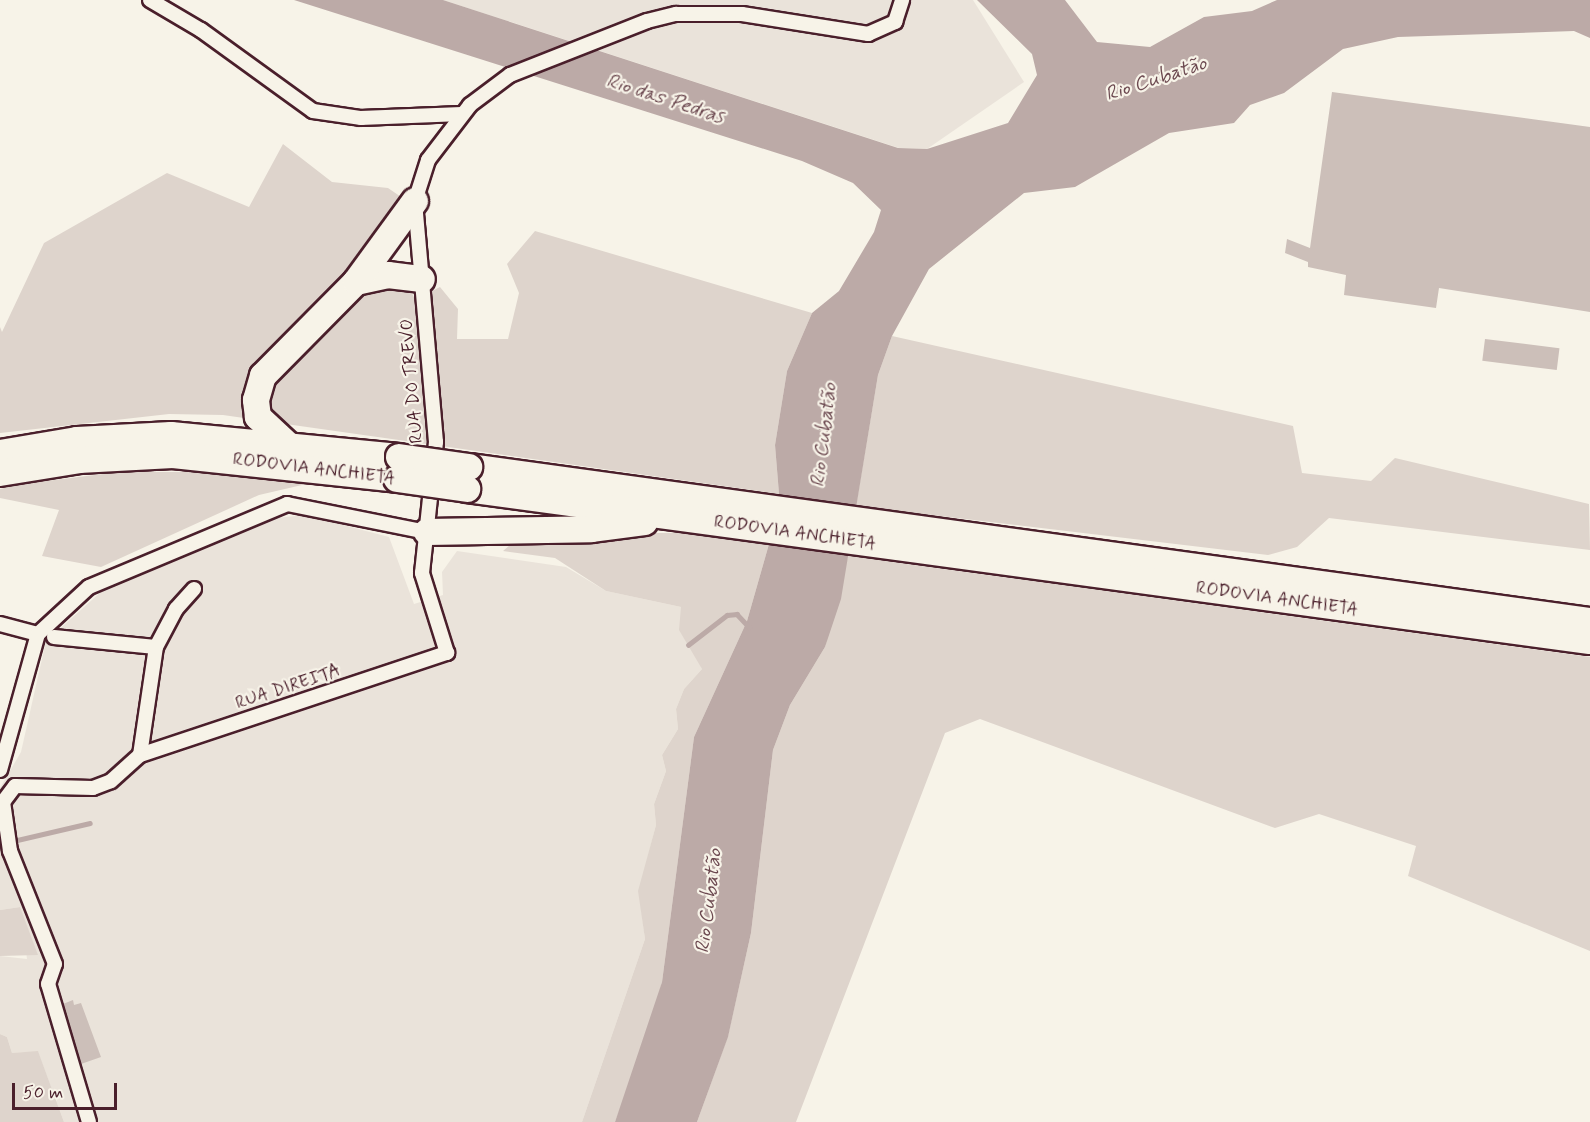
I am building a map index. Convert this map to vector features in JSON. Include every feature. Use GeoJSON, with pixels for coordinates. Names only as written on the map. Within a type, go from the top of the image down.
{"type":"FeatureCollection","features":[{"type":"Feature","properties":{"kind":"highway"},"geometry":{"type":"LineString","coordinates":[[287,444],[258,417],[256,400],[263,376],[356,282],[415,201]]}},
{"type":"Feature","properties":{"kind":"highway"},"geometry":{"type":"LineString","coordinates":[[356,282],[388,275],[422,279]]}},
{"type":"Feature","properties":{"kind":"highway","name":"RODOVIA ANCHIETA"},"geometry":{"type":"LineString","coordinates":[[0,453],[141,435],[287,444],[398,468],[718,512],[1590,621]]}},
{"type":"Feature","properties":{"kind":"highway","name":"RODOVIA ANCHIETA"},"geometry":{"type":"LineString","coordinates":[[0,473],[79,460],[173,455],[398,468]]}},
{"type":"Feature","properties":{"kind":"highway","name":"RODOVIA ANCHIETA"},"geometry":{"type":"LineString","coordinates":[[468,478],[680,517],[718,512]]}},
{"type":"Feature","properties":{"kind":"highway"},"geometry":{"type":"LineString","coordinates":[[427,532],[591,529],[680,517]]}},
{"type":"Feature","properties":{"kind":"highway","name":"RODOVIA ANCHIETA"},"geometry":{"type":"LineString","coordinates":[[868,532],[1590,641]]}},
{"type":"Feature","properties":{"kind":"street"},"geometry":{"type":"LineString","coordinates":[[150,0],[201,30],[313,111],[354,118],[461,114]]}},
{"type":"Feature","properties":{"kind":"street","name":"RUA DO TREVO"},"geometry":{"type":"LineString","coordinates":[[447,653],[422,573],[436,442],[415,201],[428,160],[461,114],[496,84],[595,38],[676,14],[711,13],[789,19],[867,34],[895,22],[902,0]]}},
{"type":"Feature","properties":{"kind":"street"},"geometry":{"type":"LineString","coordinates":[[0,770],[38,634],[74,598],[106,578],[274,506],[301,503],[427,532]]}},
{"type":"Feature","properties":{"kind":"street"},"geometry":{"type":"LineString","coordinates":[[140,755],[156,647],[176,609],[194,589]]}},
{"type":"Feature","properties":{"kind":"street"},"geometry":{"type":"LineString","coordinates":[[0,624],[38,634]]}},
{"type":"Feature","properties":{"kind":"street"},"geometry":{"type":"LineString","coordinates":[[54,637],[156,647]]}},
{"type":"Feature","properties":{"kind":"street","name":"RUA DIREITA"},"geometry":{"type":"LineString","coordinates":[[89,1122],[48,984],[54,964],[5,837],[3,802],[15,786],[102,785],[140,755],[447,653]]}},
{"type":"Feature","properties":{"kind":"shaded area"},"geometry":{"type":"Polygon","coordinates":[[[443,0],[973,0],[1024,82],[927,149],[899,148],[443,0]]]}},
{"type":"Feature","properties":{"kind":"shaded area"},"geometry":{"type":"Polygon","coordinates":[[[283,144],[332,182],[388,188],[407,201],[364,259],[391,287],[411,291],[417,304],[431,303],[430,292],[440,287],[458,309],[457,339],[508,339],[519,293],[507,264],[535,231],[812,313],[787,371],[775,445],[779,494],[223,415],[169,414],[0,433],[0,327],[2,332],[44,243],[167,173],[249,207],[283,144]]]}},
{"type":"Feature","properties":{"kind":"shaded area"},"geometry":{"type":"Polygon","coordinates":[[[892,336],[1293,426],[1302,473],[1371,481],[1395,458],[1589,504],[1590,550],[1329,518],[1297,547],[1268,555],[856,506],[878,375],[892,336]]]}},
{"type":"Feature","properties":{"kind":"shaded area"},"geometry":{"type":"Polygon","coordinates":[[[119,472],[201,472],[315,482],[259,495],[101,567],[42,556],[59,510],[0,498],[0,489],[22,484],[119,472]]]}},
{"type":"Feature","properties":{"kind":"shaded area"},"geometry":{"type":"Polygon","coordinates":[[[305,515],[389,537],[414,604],[443,595],[442,572],[457,551],[566,567],[606,591],[681,607],[702,669],[684,689],[676,709],[678,729],[662,755],[666,771],[654,804],[656,825],[639,891],[645,939],[582,1122],[64,1122],[38,1052],[12,1053],[7,1037],[0,1034],[0,956],[27,959],[20,907],[0,910],[0,788],[21,752],[46,641],[102,591],[267,519],[305,515]]]}},
{"type":"Feature","properties":{"kind":"shaded area"},"geometry":{"type":"Polygon","coordinates":[[[638,533],[703,533],[769,544],[747,621],[694,737],[662,982],[647,1039],[615,1122],[582,1122],[645,939],[638,891],[656,825],[654,804],[666,771],[662,755],[678,729],[676,709],[684,689],[702,669],[679,630],[681,607],[606,591],[555,558],[503,551],[510,545],[638,533]]]}},
{"type":"Feature","properties":{"kind":"shaded area"},"geometry":{"type":"Polygon","coordinates":[[[848,556],[1590,657],[1590,951],[1408,876],[1416,846],[1319,814],[1275,828],[980,719],[945,733],[796,1122],[697,1122],[728,1036],[751,933],[773,750],[790,705],[825,647],[848,556]]]}},
{"type":"Feature","properties":{"kind":"shaded area"},"geometry":{"type":"Polygon","coordinates":[[[20,907],[38,955],[0,956],[0,910],[20,907]]]}},
{"type":"Feature","properties":{"kind":"shaded area"},"geometry":{"type":"Polygon","coordinates":[[[0,1034],[7,1037],[12,1053],[38,1051],[64,1122],[0,1122],[0,1034]]]}},
{"type":"Feature","properties":{"kind":"water"},"geometry":{"type":"Polygon","coordinates":[[[294,0],[443,0],[898,148],[927,149],[1008,123],[1037,75],[1032,54],[977,0],[1065,0],[1097,42],[1150,47],[1204,17],[1252,11],[1277,0],[1590,0],[1590,38],[1574,31],[1398,37],[1343,49],[1284,93],[1250,105],[1234,123],[1169,133],[1075,187],[1024,193],[929,269],[892,336],[878,375],[841,599],[825,647],[790,705],[773,750],[751,933],[728,1037],[697,1122],[615,1122],[662,982],[694,737],[747,621],[769,544],[779,494],[775,445],[787,371],[812,313],[839,291],[874,232],[881,210],[853,183],[802,161],[294,0]]]}},
{"type":"Feature","properties":{"kind":"building"},"geometry":{"type":"Polygon","coordinates":[[[1332,92],[1590,127],[1590,312],[1439,288],[1436,308],[1344,295],[1346,275],[1308,267],[1308,262],[1285,253],[1287,239],[1310,248],[1332,92]]]}},
{"type":"Feature","properties":{"kind":"building"},"geometry":{"type":"Polygon","coordinates":[[[1485,339],[1559,348],[1557,370],[1482,361],[1485,339]]]}},
{"type":"Feature","properties":{"kind":"building"},"geometry":{"type":"Polygon","coordinates":[[[73,1000],[74,1005],[81,1003],[101,1057],[81,1064],[63,1004],[73,1000]]]}},
{"type":"Feature","properties":{"kind":"waterway"},"geometry":{"type":"LineString","coordinates":[[688,645],[727,615],[737,614],[749,627]]}},
{"type":"Feature","properties":{"kind":"waterway"},"geometry":{"type":"LineString","coordinates":[[0,844],[90,823]]}},
{"type":"Feature","properties":{"kind":"water label","name":"Rio Cubatão"},"geometry":{"type":"Point","coordinates":[1156,79]}},
{"type":"Feature","properties":{"kind":"water label","name":"Rio das Pedras"},"geometry":{"type":"Point","coordinates":[665,99]}},
{"type":"Feature","properties":{"kind":"water label","name":"Rio Cubatão"},"geometry":{"type":"Point","coordinates":[824,435]}},
{"type":"Feature","properties":{"kind":"water label","name":"Rio Cubatão"},"geometry":{"type":"Point","coordinates":[709,901]}}]}
